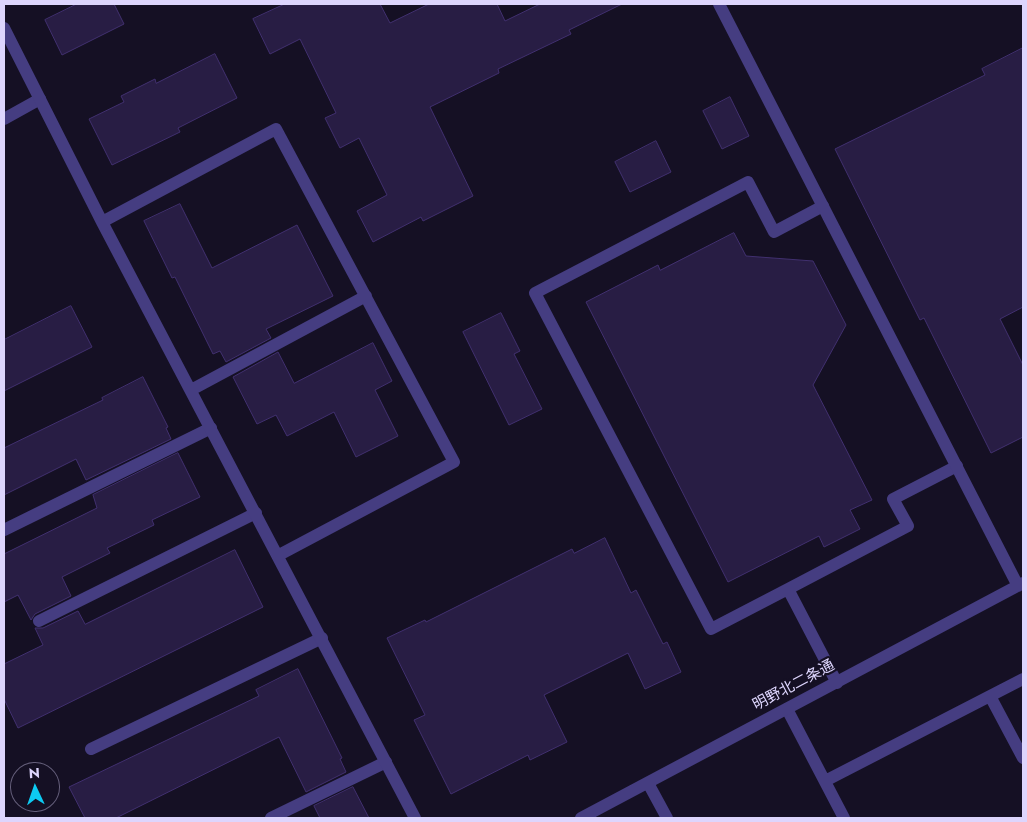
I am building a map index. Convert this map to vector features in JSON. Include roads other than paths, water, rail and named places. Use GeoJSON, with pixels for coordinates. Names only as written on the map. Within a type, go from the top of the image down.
{"type":"FeatureCollection","features":[{"type":"Feature","properties":{"kind":"street"},"geometry":{"type":"LineString","coordinates":[[719,4],[956,466],[1021,584]]}},
{"type":"Feature","properties":{"kind":"street"},"geometry":{"type":"LineString","coordinates":[[4,28],[102,222],[279,555],[415,818]]}},
{"type":"Feature","properties":{"kind":"street"},"geometry":{"type":"LineString","coordinates":[[4,118],[40,99]]}},
{"type":"Feature","properties":{"kind":"street"},"geometry":{"type":"LineString","coordinates":[[102,222],[276,129],[366,296],[454,462],[279,555]]}},
{"type":"Feature","properties":{"kind":"street"},"geometry":{"type":"LineString","coordinates":[[823,206],[774,232],[748,182],[536,293],[711,629],[908,526],[893,499],[956,466]]}},
{"type":"Feature","properties":{"kind":"street"},"geometry":{"type":"LineString","coordinates":[[192,390],[366,296]]}},
{"type":"Feature","properties":{"kind":"street"},"geometry":{"type":"LineString","coordinates":[[4,530],[211,428]]}},
{"type":"Feature","properties":{"kind":"street"},"geometry":{"type":"LineString","coordinates":[[39,621],[256,513]]}},
{"type":"Feature","properties":{"kind":"street","name":"明野北二条通"},"geometry":{"type":"LineString","coordinates":[[581,818],[1021,584]]}},
{"type":"Feature","properties":{"kind":"street"},"geometry":{"type":"LineString","coordinates":[[788,589],[837,682]]}},
{"type":"Feature","properties":{"kind":"street"},"geometry":{"type":"LineString","coordinates":[[91,749],[322,638]]}},
{"type":"Feature","properties":{"kind":"street"},"geometry":{"type":"LineString","coordinates":[[825,781],[1023,679]]}},
{"type":"Feature","properties":{"kind":"street"},"geometry":{"type":"LineString","coordinates":[[990,696],[1023,758]]}},
{"type":"Feature","properties":{"kind":"street"},"geometry":{"type":"LineString","coordinates":[[787,709],[844,818]]}},
{"type":"Feature","properties":{"kind":"street"},"geometry":{"type":"LineString","coordinates":[[271,818],[386,762]]}},
{"type":"Feature","properties":{"kind":"street"},"geometry":{"type":"LineString","coordinates":[[648,783],[667,818]]}}]}
